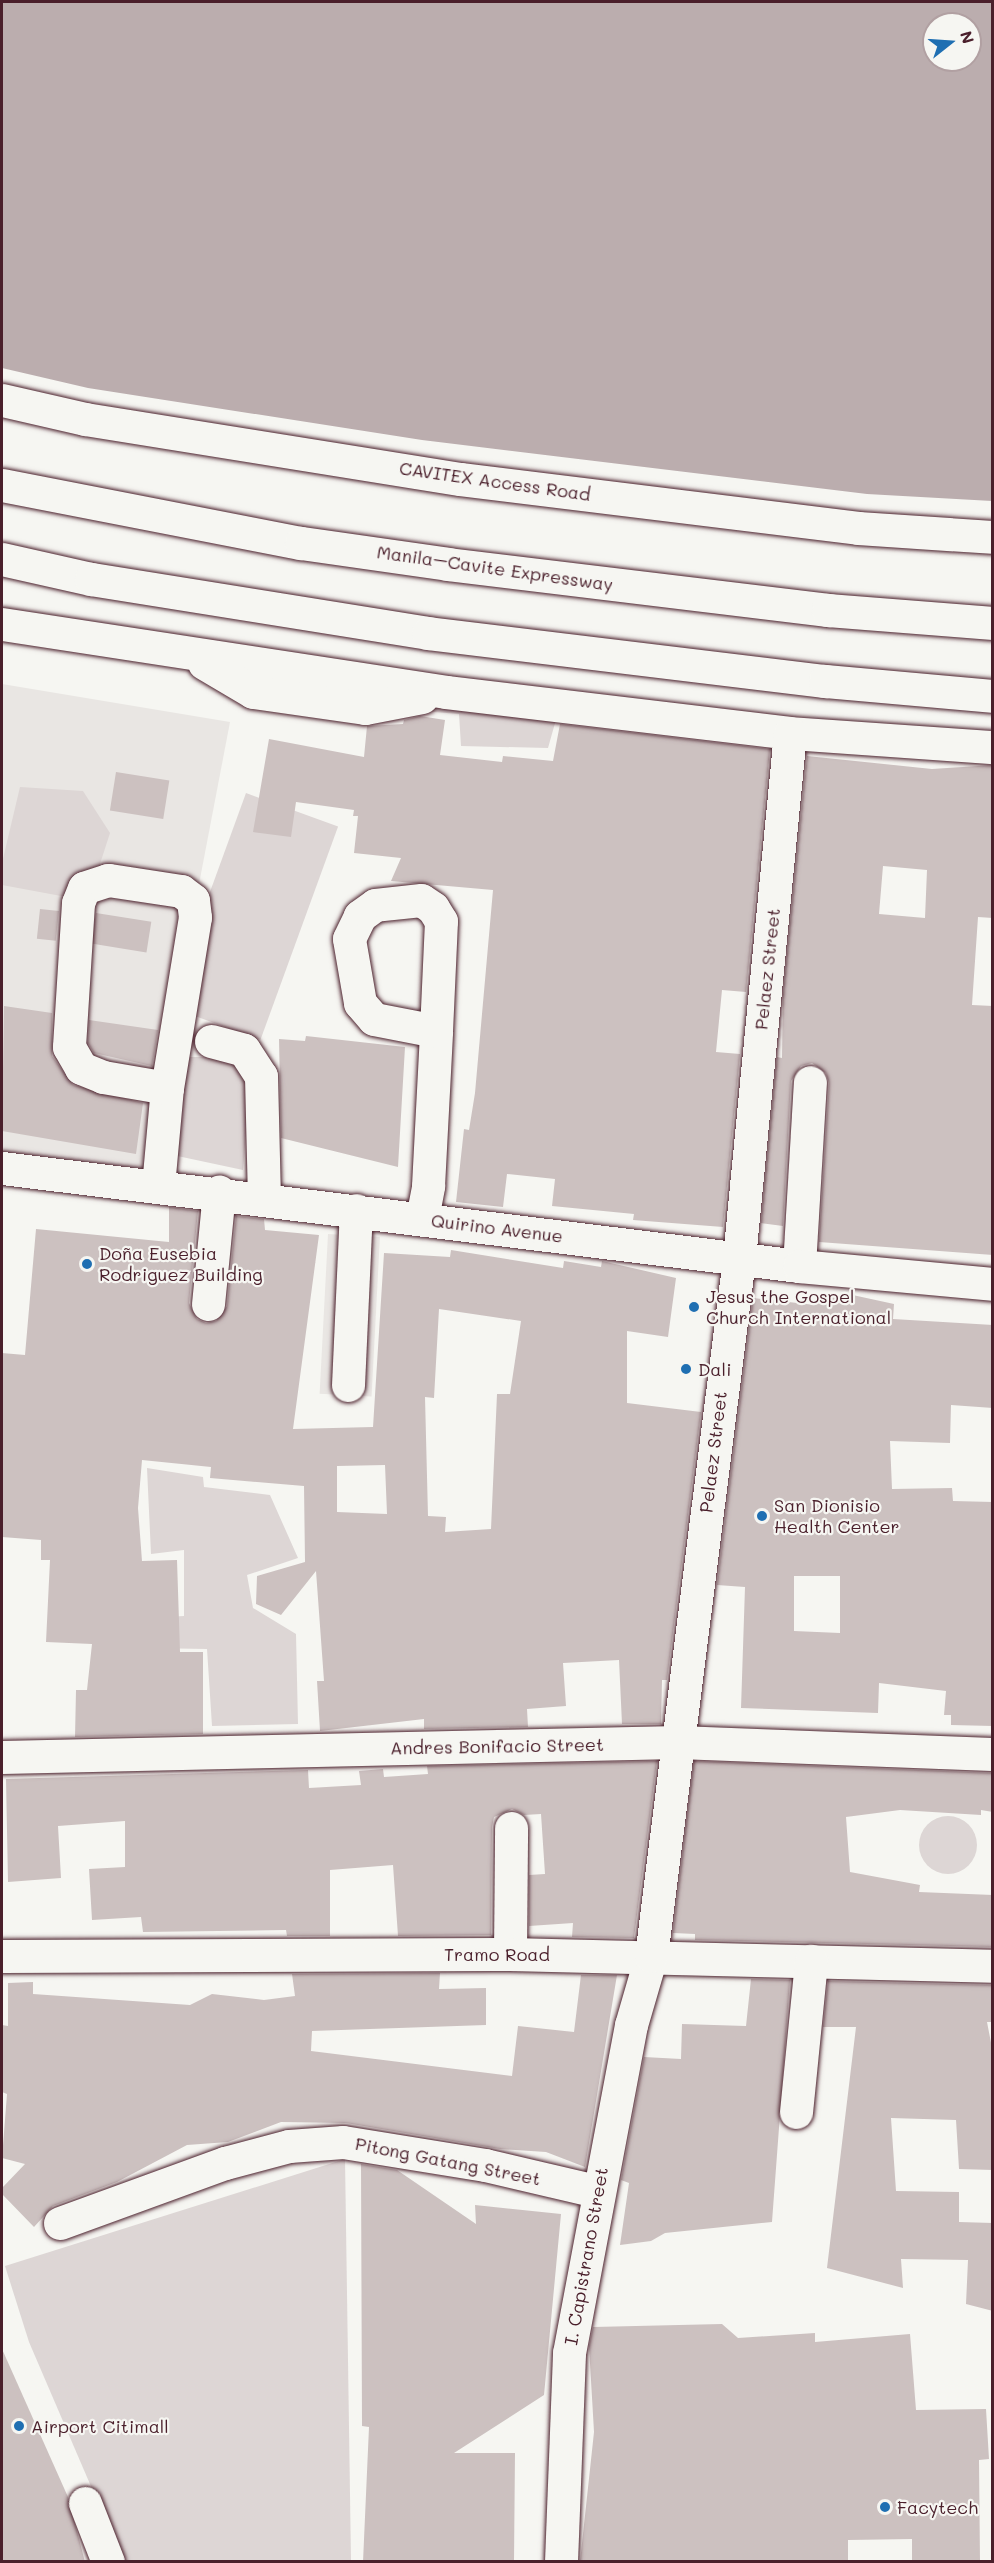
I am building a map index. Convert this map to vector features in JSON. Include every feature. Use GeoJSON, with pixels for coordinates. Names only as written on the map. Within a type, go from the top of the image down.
{"type":"FeatureCollection","features":[{"type":"Feature","properties":{"kind":"main road","name":"CAVITEX Access Road"},"geometry":{"type":"LineString","coordinates":[[2,400],[96,420],[460,479],[858,528],[993,537]]}},
{"type":"Feature","properties":{"kind":"main road","name":"Manila–Cavite Expressway"},"geometry":{"type":"LineString","coordinates":[[2,485],[301,543],[448,564],[828,610],[993,623]]}},
{"type":"Feature","properties":{"kind":"main road"},"geometry":{"type":"LineString","coordinates":[[2,559],[91,579],[428,633],[814,680],[993,696]]}},
{"type":"Feature","properties":{"kind":"main road"},"geometry":{"type":"LineString","coordinates":[[2,572],[91,579]]}},
{"type":"Feature","properties":{"kind":"main road"},"geometry":{"type":"LineString","coordinates":[[2,624],[190,655],[254,692],[347,706],[365,708],[446,692],[790,733],[993,747]]}},
{"type":"Feature","properties":{"kind":"main road","name":"Pelaez Street"},"geometry":{"type":"LineString","coordinates":[[651,1956],[739,1258],[790,733]]}},
{"type":"Feature","properties":{"kind":"main road"},"geometry":{"type":"LineString","coordinates":[[158,1186],[167,1088],[195,917],[193,900],[181,891],[108,880],[84,888],[78,903],[69,1047],[81,1068],[103,1077],[167,1088]]}},
{"type":"Feature","properties":{"kind":"main road"},"geometry":{"type":"LineString","coordinates":[[422,1218],[436,1031]]}},
{"type":"Feature","properties":{"kind":"main road"},"geometry":{"type":"LineString","coordinates":[[211,1041],[244,1050],[261,1076],[264,1198]]}},
{"type":"Feature","properties":{"kind":"main road"},"geometry":{"type":"LineString","coordinates":[[798,1266],[810,1082]]}},
{"type":"Feature","properties":{"kind":"main road","name":"Quirino Avenue"},"geometry":{"type":"LineString","coordinates":[[2,1168],[219,1192],[798,1266],[993,1284]]}},
{"type":"Feature","properties":{"kind":"main road"},"geometry":{"type":"LineString","coordinates":[[208,1304],[219,1192]]}},
{"type":"Feature","properties":{"kind":"main road"},"geometry":{"type":"LineString","coordinates":[[348,1385],[356,1210]]}},
{"type":"Feature","properties":{"kind":"main road","name":"Andres Bonifacio Street"},"geometry":{"type":"LineString","coordinates":[[2,1757],[678,1742],[993,1754]]}},
{"type":"Feature","properties":{"kind":"main road"},"geometry":{"type":"LineString","coordinates":[[510,1954],[511,1828]]}},
{"type":"Feature","properties":{"kind":"main road","name":"Tramo Road"},"geometry":{"type":"LineString","coordinates":[[2,1956],[510,1954],[993,1966]]}},
{"type":"Feature","properties":{"kind":"main road","name":"I. Capistrano Street"},"geometry":{"type":"LineString","coordinates":[[561,2562],[568,2353],[596,2191],[630,2025],[651,1956]]}},
{"type":"Feature","properties":{"kind":"main road"},"geometry":{"type":"LineString","coordinates":[[796,2112],[812,1961]]}},
{"type":"Feature","properties":{"kind":"main road","name":"Pitong Gatang Street"},"geometry":{"type":"LineString","coordinates":[[60,2223],[225,2163],[289,2146],[333,2143],[373,2144],[596,2191]]}},
{"type":"Feature","properties":{"kind":"main road"},"geometry":{"type":"LineString","coordinates":[[85,2503],[108,2562]]}},
{"type":"Feature","properties":{"kind":"shaded area"},"geometry":{"type":"Polygon","coordinates":[[[2,2],[992,2],[992,501],[867,494],[422,440],[88,388],[2,368],[2,2]]]}},
{"type":"Feature","properties":{"kind":"shaded area"},"geometry":{"type":"Polygon","coordinates":[[[2,684],[230,722],[143,1177],[2,1158],[2,684]]]}},
{"type":"Feature","properties":{"kind":"shaded area"},"geometry":{"type":"Polygon","coordinates":[[[424,699],[559,709],[548,748],[461,746],[459,714],[422,711],[424,699]]]}},
{"type":"Feature","properties":{"kind":"shaded area"},"geometry":{"type":"Polygon","coordinates":[[[20,787],[83,791],[110,833],[88,901],[2,885],[2,863],[20,787]]]}},
{"type":"Feature","properties":{"kind":"shaded area"},"geometry":{"type":"Polygon","coordinates":[[[246,793],[338,827],[260,1040],[168,1006],[246,793]]]}},
{"type":"Feature","properties":{"kind":"shaded area"},"geometry":{"type":"Polygon","coordinates":[[[185,1057],[232,1057],[250,1083],[243,1170],[168,1154],[185,1057]]]}},
{"type":"Feature","properties":{"kind":"shaded area"},"geometry":{"type":"Polygon","coordinates":[[[328,1234],[380,1237],[372,1397],[320,1394],[328,1234]]]}},
{"type":"Feature","properties":{"kind":"shaded area"},"geometry":{"type":"Polygon","coordinates":[[[147,1468],[203,1477],[204,1487],[270,1495],[298,1558],[247,1575],[253,1608],[296,1634],[298,1724],[212,1726],[207,1649],[148,1648],[149,1618],[184,1616],[184,1550],[151,1554],[147,1468]]]}},
{"type":"Feature","properties":{"kind":"shaded area"},"geometry":{"type":"Polygon","coordinates":[[[942,1816],[954,1816],[969,1824],[977,1839],[977,1851],[969,1866],[954,1874],[942,1874],[927,1866],[919,1851],[919,1839],[927,1824],[942,1816]]]}},
{"type":"Feature","properties":{"kind":"shaded area"},"geometry":{"type":"Polygon","coordinates":[[[345,2159],[351,2561],[123,2561],[29,2342],[5,2266],[345,2159]]]}},
{"type":"Feature","properties":{"kind":"building"},"geometry":{"type":"Polygon","coordinates":[[[420,716],[445,720],[440,755],[502,762],[503,756],[553,761],[560,724],[770,749],[746,992],[722,990],[716,1052],[740,1054],[723,1227],[633,1220],[634,1214],[552,1206],[555,1179],[507,1174],[503,1207],[456,1202],[464,1129],[469,1130],[475,1093],[493,890],[391,881],[401,858],[354,853],[358,816],[353,816],[354,810],[296,802],[291,837],[253,832],[269,739],[364,757],[367,726],[403,724],[404,720],[420,716]]]}},
{"type":"Feature","properties":{"kind":"building"},"geometry":{"type":"Polygon","coordinates":[[[807,756],[932,769],[993,765],[993,918],[978,917],[972,1005],[993,1006],[993,1255],[819,1242],[829,1083],[826,1073],[812,1063],[801,1066],[791,1081],[783,1226],[761,1223],[777,1057],[782,1058],[783,995],[807,756]],[[883,866],[879,914],[925,918],[927,870],[883,866]]]}},
{"type":"Feature","properties":{"kind":"building"},"geometry":{"type":"Polygon","coordinates":[[[116,772],[169,780],[163,819],[110,811],[116,772]]]}},
{"type":"Feature","properties":{"kind":"building"},"geometry":{"type":"Polygon","coordinates":[[[40,909],[59,911],[56,941],[37,939],[40,909]]]}},
{"type":"Feature","properties":{"kind":"building"},"geometry":{"type":"Polygon","coordinates":[[[96,913],[151,922],[146,952],[91,944],[96,913]]]}},
{"type":"Feature","properties":{"kind":"building"},"geometry":{"type":"Polygon","coordinates":[[[4,1006],[52,1013],[52,1056],[73,1085],[143,1103],[136,1154],[2,1131],[4,1006]]]}},
{"type":"Feature","properties":{"kind":"building"},"geometry":{"type":"Polygon","coordinates":[[[89,1020],[158,1030],[152,1066],[94,1053],[88,1043],[89,1020]]]}},
{"type":"Feature","properties":{"kind":"building"},"geometry":{"type":"Polygon","coordinates":[[[306,1036],[405,1047],[398,1167],[281,1138],[279,1039],[305,1041],[306,1036]]]}},
{"type":"Feature","properties":{"kind":"building"},"geometry":{"type":"Polygon","coordinates":[[[169,1207],[198,1211],[189,1303],[197,1319],[206,1323],[216,1321],[227,1306],[236,1216],[264,1219],[265,1230],[319,1235],[293,1429],[373,1427],[384,1253],[450,1257],[451,1250],[563,1268],[564,1261],[601,1267],[602,1261],[676,1278],[668,1337],[627,1331],[627,1403],[701,1412],[667,1680],[662,1680],[661,1724],[622,1724],[619,1660],[563,1663],[566,1706],[527,1709],[528,1727],[424,1729],[424,1719],[320,1731],[317,1681],[324,1681],[316,1571],[281,1615],[256,1604],[257,1576],[305,1562],[304,1486],[210,1478],[211,1467],[142,1460],[138,1508],[142,1561],[177,1560],[180,1652],[203,1652],[203,1734],[75,1737],[76,1690],[87,1690],[92,1644],[46,1642],[50,1560],[41,1560],[41,1540],[2,1537],[2,1353],[25,1355],[36,1229],[169,1242],[169,1207]],[[439,1309],[434,1398],[425,1397],[428,1516],[446,1517],[445,1532],[491,1529],[497,1394],[510,1394],[521,1321],[439,1309]],[[385,1465],[337,1466],[337,1512],[387,1514],[385,1465]]]}},
{"type":"Feature","properties":{"kind":"building"},"geometry":{"type":"Polygon","coordinates":[[[848,1294],[894,1304],[893,1319],[993,1325],[993,1408],[951,1405],[950,1443],[890,1441],[892,1489],[952,1488],[953,1501],[993,1502],[993,1726],[951,1725],[951,1715],[944,1715],[946,1691],[879,1683],[878,1713],[741,1708],[745,1587],[717,1585],[753,1298],[815,1305],[816,1295],[847,1299],[848,1294]],[[794,1576],[794,1631],[840,1633],[840,1576],[794,1576]]]}},
{"type":"Feature","properties":{"kind":"building"},"geometry":{"type":"Polygon","coordinates":[[[657,1761],[634,1938],[572,1937],[573,1923],[529,1926],[529,1875],[545,1874],[541,1814],[524,1815],[512,1809],[494,1817],[492,1827],[491,1935],[398,1936],[393,1865],[330,1870],[330,1936],[287,1936],[286,1930],[143,1932],[141,1917],[92,1920],[89,1869],[125,1867],[125,1821],[58,1826],[61,1878],[8,1882],[6,1779],[308,1770],[309,1788],[361,1785],[359,1771],[383,1769],[384,1777],[428,1774],[427,1766],[657,1761]]]}},
{"type":"Feature","properties":{"kind":"building"},"geometry":{"type":"Polygon","coordinates":[[[694,1761],[993,1773],[993,1812],[981,1810],[981,1815],[900,1810],[846,1817],[850,1872],[920,1885],[919,1892],[993,1895],[993,1947],[695,1940],[695,1934],[673,1933],[694,1761]]]}},
{"type":"Feature","properties":{"kind":"building"},"geometry":{"type":"Polygon","coordinates":[[[440,1973],[439,1989],[486,1988],[486,2025],[312,2031],[311,2051],[512,2076],[518,2026],[574,2032],[581,1975],[617,1975],[585,2167],[546,2152],[500,2149],[346,2123],[281,2122],[228,2142],[187,2145],[117,2182],[53,2206],[34,2227],[2,2194],[2,2188],[25,2164],[2,2158],[7,2094],[2,2092],[2,2025],[8,2026],[8,1983],[33,1982],[33,1994],[190,2005],[212,1994],[264,2000],[295,1996],[292,1974],[440,1973]]]}},
{"type":"Feature","properties":{"kind":"building"},"geometry":{"type":"Polygon","coordinates":[[[751,1979],[790,1980],[772,2222],[665,2233],[651,2241],[620,2245],[629,2183],[621,2180],[644,2057],[681,2059],[682,2024],[746,2026],[751,1979]]]}},
{"type":"Feature","properties":{"kind":"building"},"geometry":{"type":"Polygon","coordinates":[[[828,1981],[993,1985],[993,2022],[987,2022],[993,2053],[993,2170],[959,2169],[956,2120],[891,2118],[896,2191],[959,2192],[959,2222],[993,2223],[993,2311],[966,2304],[968,2260],[901,2259],[903,2288],[827,2268],[856,2027],[823,2027],[828,1981]]]}},
{"type":"Feature","properties":{"kind":"building"},"geometry":{"type":"Polygon","coordinates":[[[361,2164],[397,2170],[476,2224],[475,2205],[561,2214],[544,2395],[454,2453],[515,2453],[514,2562],[363,2562],[369,2427],[362,2426],[361,2164]]]}},
{"type":"Feature","properties":{"kind":"building"},"geometry":{"type":"Polygon","coordinates":[[[722,2324],[738,2338],[815,2333],[815,2342],[910,2334],[916,2410],[986,2409],[989,2459],[979,2460],[980,2562],[912,2562],[912,2539],[848,2540],[848,2562],[580,2562],[594,2432],[589,2346],[593,2327],[722,2324]]]}},
{"type":"Feature","properties":{"kind":"building","name":"Airport Citimall"},"geometry":{"type":"Polygon","coordinates":[[[2,2349],[68,2497],[85,2562],[2,2562],[2,2349]]]}},
{"type":"Feature","properties":{"kind":"place","name":"Doña Eusebia Rodriguez Building"},"geometry":{"type":"Point","coordinates":[87,1264]}},
{"type":"Feature","properties":{"kind":"place","name":"Jesus the Gospel Church International"},"geometry":{"type":"Point","coordinates":[694,1307]}},
{"type":"Feature","properties":{"kind":"place","name":"Dali"},"geometry":{"type":"Point","coordinates":[686,1369]}},
{"type":"Feature","properties":{"kind":"place","name":"San Dionisio Health Center"},"geometry":{"type":"Point","coordinates":[762,1516]}},
{"type":"Feature","properties":{"kind":"place","name":"Airport Citimall"},"geometry":{"type":"Point","coordinates":[19,2426]}},
{"type":"Feature","properties":{"kind":"place","name":"Facytech"},"geometry":{"type":"Point","coordinates":[885,2507]}}]}
